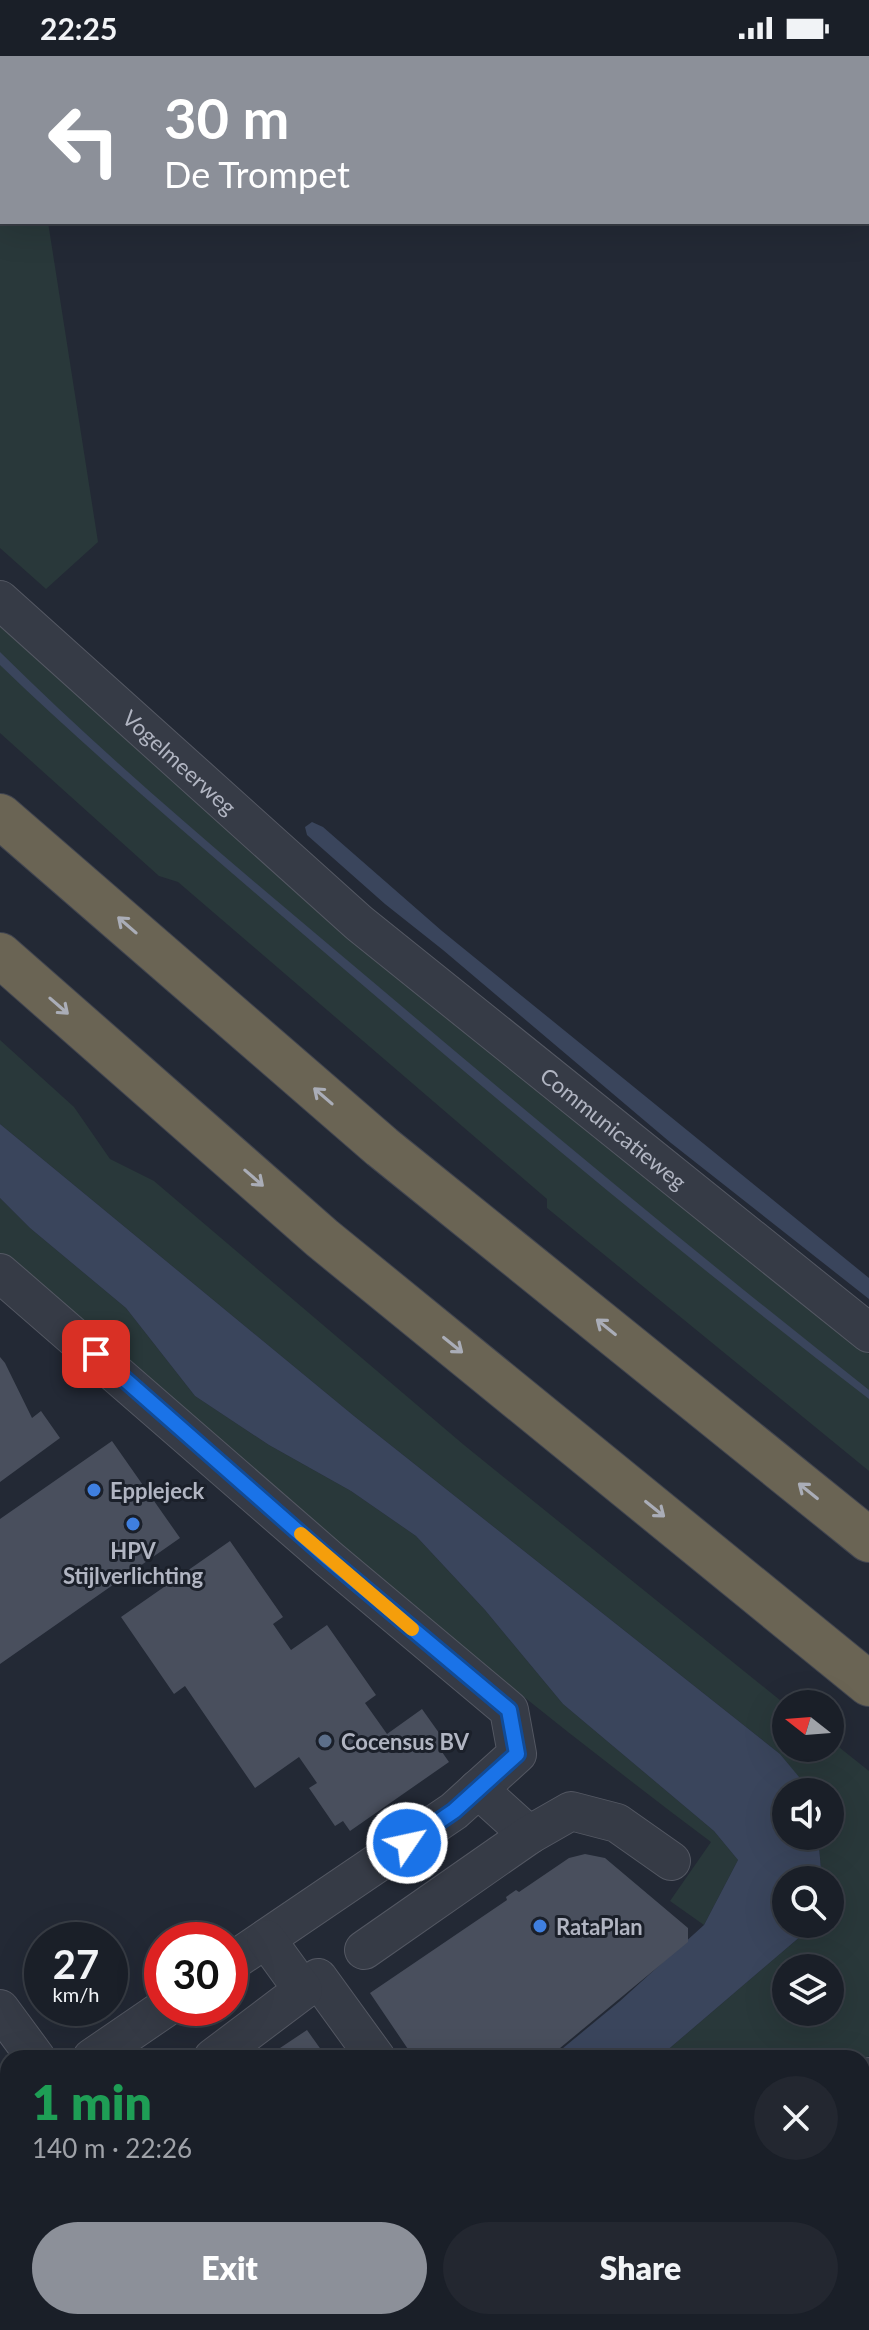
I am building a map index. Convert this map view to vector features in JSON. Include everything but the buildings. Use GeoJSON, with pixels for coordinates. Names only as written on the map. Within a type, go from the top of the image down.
{"type":"FeatureCollection","features":[{"type":"Feature","properties":{"kind":"highway"},"geometry":{"type":"LineString","coordinates":[[0,816],[382,1147],[869,1540]]}},
{"type":"Feature","properties":{"kind":"highway"},"geometry":{"type":"LineString","coordinates":[[0,955],[322,1238],[869,1684]]}},
{"type":"Feature","properties":{"kind":"street","name":"Vogelmeerweg"},"geometry":{"type":"LineString","coordinates":[[0,600],[359,923]]}},
{"type":"Feature","properties":{"kind":"street","name":"Communicatieweg"},"geometry":{"type":"LineString","coordinates":[[359,923],[869,1333]]}},
{"type":"Feature","properties":{"kind":"street"},"geometry":{"type":"LineString","coordinates":[[0,1273],[329,1559],[509,1710],[517,1754],[454,1811],[248,1951]]}},
{"type":"Feature","properties":{"kind":"street"},"geometry":{"type":"LineString","coordinates":[[478,1789],[529,1835]]}},
{"type":"Feature","properties":{"kind":"street"},"geometry":{"type":"LineString","coordinates":[[364,1950],[529,1835],[571,1811],[617,1823],[671,1861]]}},
{"type":"Feature","properties":{"kind":"street"},"geometry":{"type":"LineString","coordinates":[[266,1939],[303,1990]]}},
{"type":"Feature","properties":{"kind":"street"},"geometry":{"type":"LineString","coordinates":[[224,2050],[318,1978],[370,2050]]}},
{"type":"Feature","properties":{"kind":"street"},"geometry":{"type":"LineString","coordinates":[[0,2009],[30,2050]]}},
{"type":"Feature","properties":{"kind":"street"},"geometry":{"type":"LineString","coordinates":[[104,2050],[144,2022]]}},
{"type":"Feature","properties":{"kind":"shaded area"},"geometry":{"type":"Polygon","coordinates":[[[0,224],[48,224],[98,542],[46,589],[0,548],[0,224]]]}},
{"type":"Feature","properties":{"kind":"shaded area"},"geometry":{"type":"Polygon","coordinates":[[[0,611],[351,932],[869,1354],[869,1471],[547,1208],[547,1199],[178,882],[159,876],[0,733],[0,611]]]}},
{"type":"Feature","properties":{"kind":"shaded area"},"geometry":{"type":"Polygon","coordinates":[[[0,1040],[74,1107],[110,1159],[154,1181],[464,1445],[772,1694],[772,1748],[354,1416],[0,1124],[0,1040]]]}},
{"type":"Feature","properties":{"kind":"shaded area"},"geometry":{"type":"Polygon","coordinates":[[[0,1198],[30,1228],[126,1308],[195,1396],[269,1445],[351,1491],[416,1536],[485,1610],[563,1704],[714,1831],[738,1860],[704,1925],[670,1901],[711,1842],[440,1629],[0,1260],[0,1198]]]}},
{"type":"Feature","properties":{"kind":"shaded area"},"geometry":{"type":"Polygon","coordinates":[[[844,1751],[869,1771],[869,2050],[668,2050],[772,1961],[772,2026],[844,2026],[844,1954],[780,1954],[799,1938],[844,1938],[844,1866],[821,1866],[819,1850],[844,1850],[844,1778],[799,1778],[786,1762],[844,1762],[844,1751]]]}},
{"type":"Feature","properties":{"kind":"water"},"geometry":{"type":"Polygon","coordinates":[[[0,652],[139,782],[234,864],[622,1191],[869,1390],[869,1399],[590,1176],[237,877],[117,773],[0,665],[0,652]]]}},
{"type":"Feature","properties":{"kind":"water"},"geometry":{"type":"Polygon","coordinates":[[[312,822],[323,827],[442,931],[869,1278],[869,1299],[671,1143],[385,904],[307,835],[305,827],[312,822]]]}},
{"type":"Feature","properties":{"kind":"water"},"geometry":{"type":"Polygon","coordinates":[[[0,1124],[354,1416],[772,1748],[772,1762],[787,1762],[800,1778],[772,1778],[772,1850],[819,1850],[821,1866],[772,1866],[772,1938],[799,1938],[780,1954],[772,1954],[772,1961],[668,2050],[561,2050],[704,1925],[738,1860],[714,1831],[563,1704],[485,1610],[416,1536],[351,1491],[269,1445],[195,1396],[126,1308],[30,1228],[0,1198],[0,1124]]]}},
{"type":"Feature","properties":{"kind":"slow traffic"},"geometry":{"type":"LineString","coordinates":[[301,1534],[412,1629]]}},
{"type":"Feature","properties":{"kind":"place","name":"Epplejeck"},"geometry":{"type":"Point","coordinates":[94,1490]}},
{"type":"Feature","properties":{"kind":"place","name":"HPV Stijlverlichting"},"geometry":{"type":"Point","coordinates":[133,1524]}},
{"type":"Feature","properties":{"kind":"place","name":"Cocensus BV"},"geometry":{"type":"Point","coordinates":[325,1741]}},
{"type":"Feature","properties":{"kind":"place","name":"RataPlan"},"geometry":{"type":"Point","coordinates":[540,1926]}},
{"type":"Feature","properties":{"kind":"route"},"geometry":{"type":"LineString","coordinates":[[96,1354],[329,1559],[509,1710],[517,1754],[454,1811],[407,1843]]}}]}
